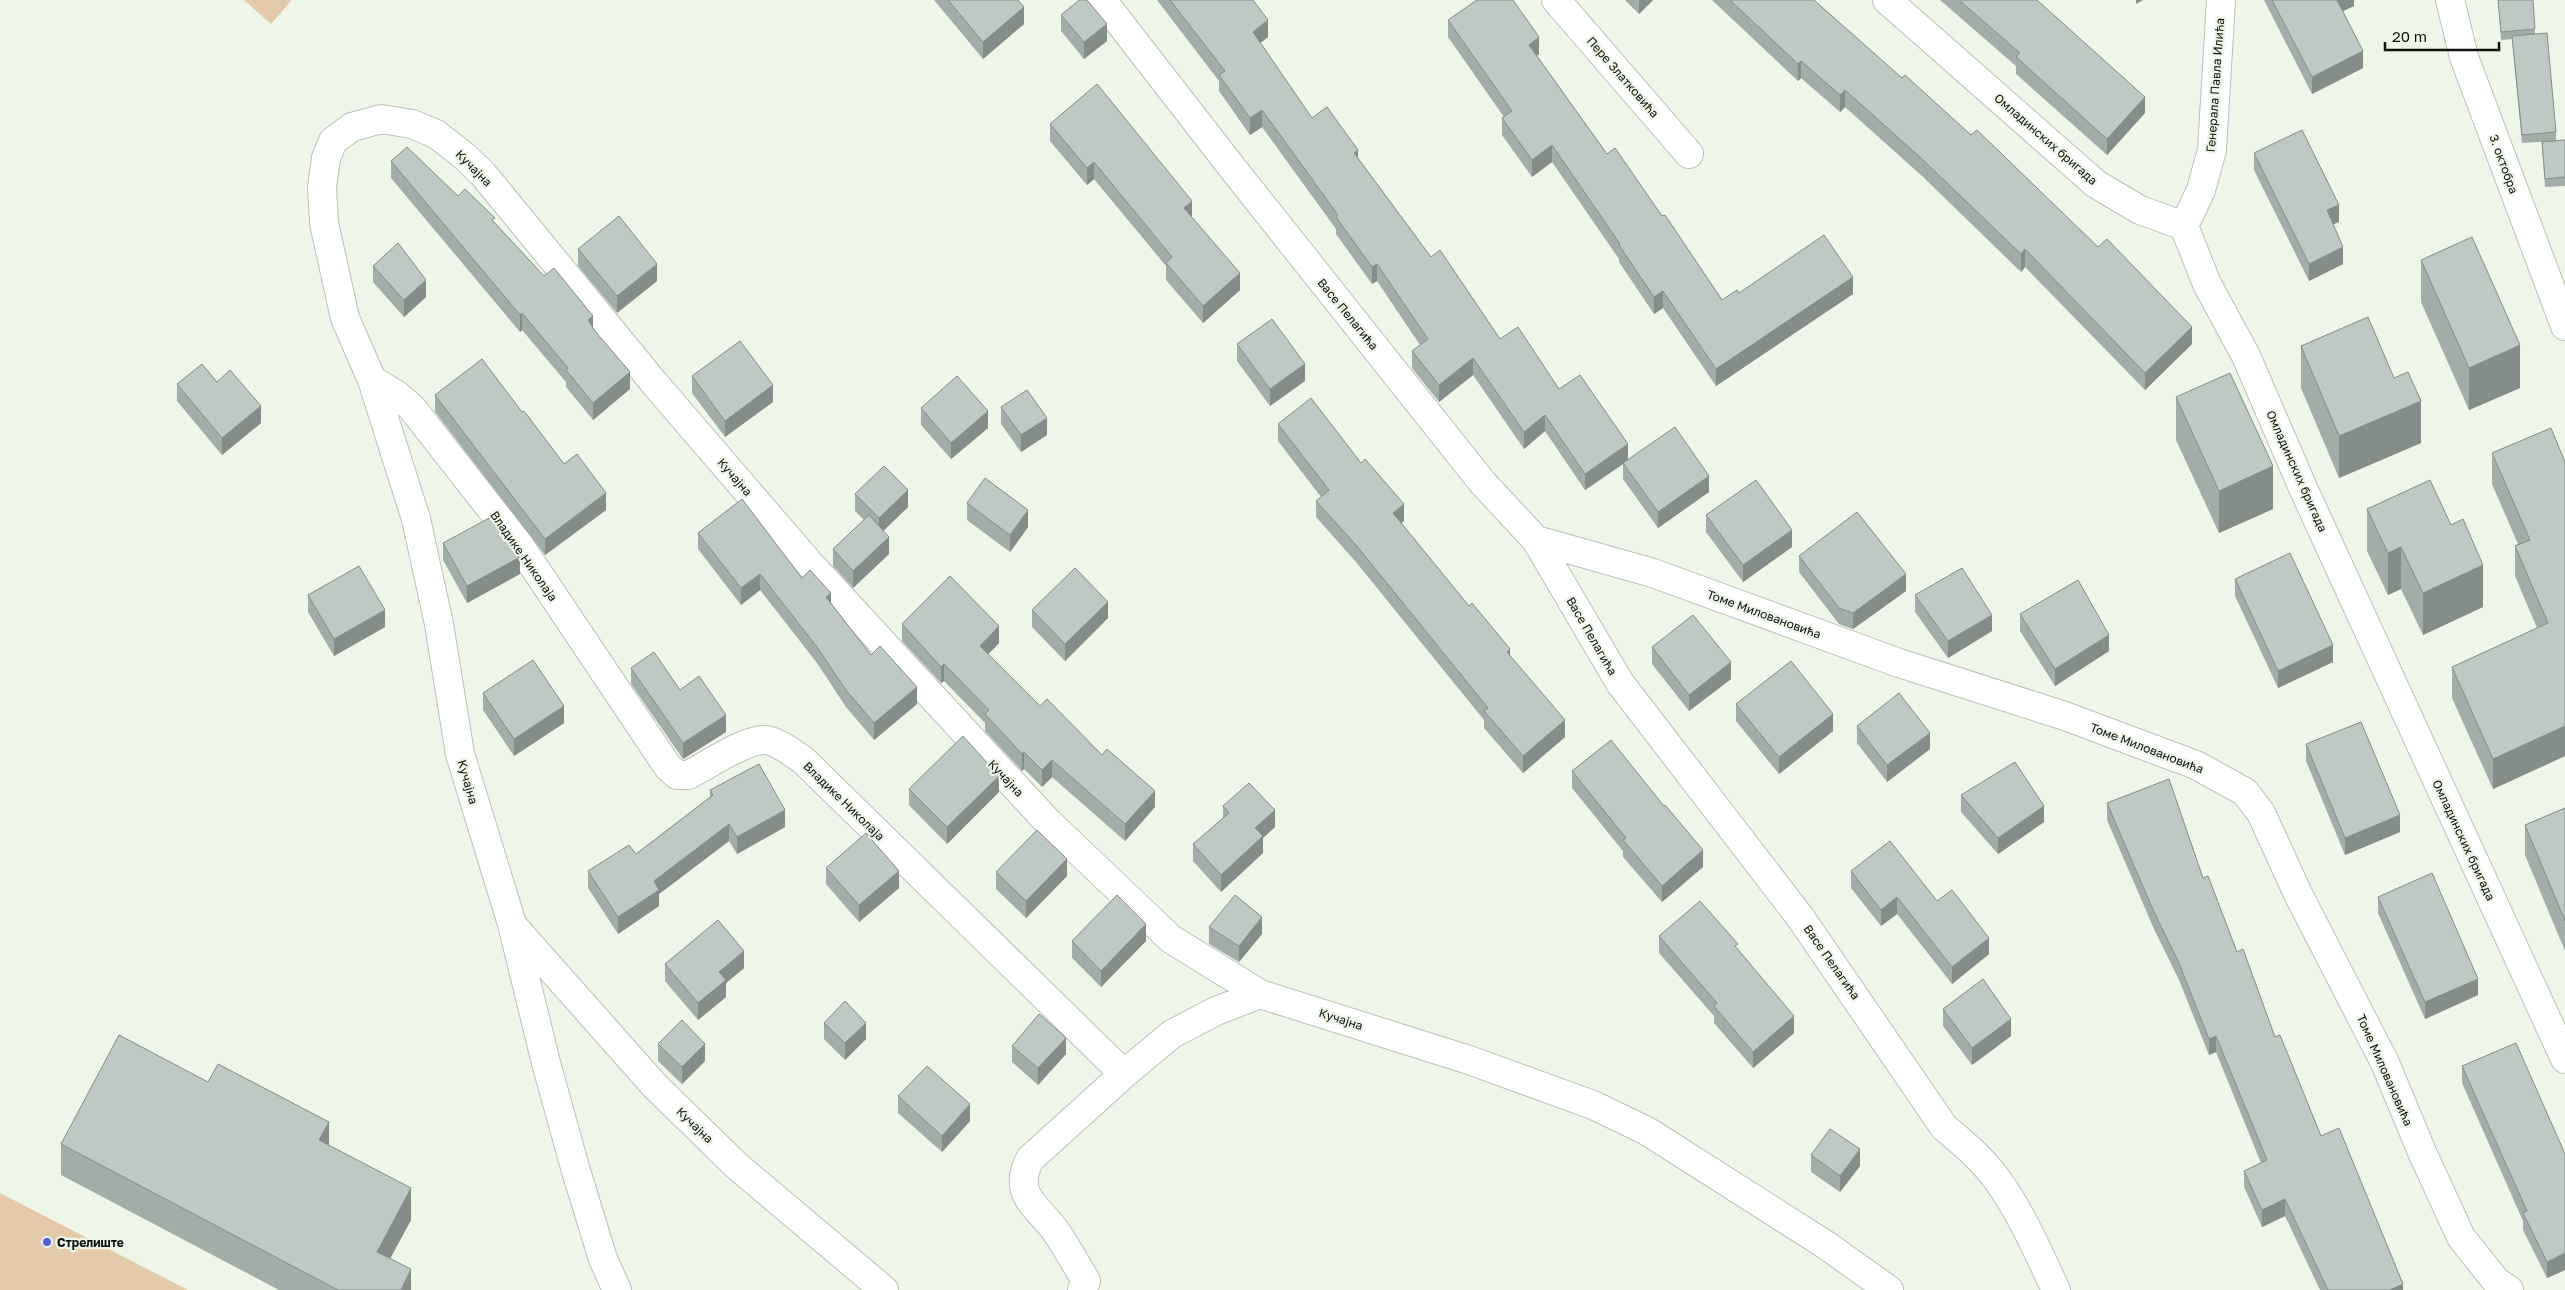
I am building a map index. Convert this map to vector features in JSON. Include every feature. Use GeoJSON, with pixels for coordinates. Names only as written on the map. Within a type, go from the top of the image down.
{"type":"FeatureCollection","features":[{"type":"Feature","properties":{"kind":"street","name":"Васе Пелагића"},"geometry":{"type":"LineString","coordinates":[[1102,0],[1234,170],[1476,474],[1536,540],[1620,682],[1800,917],[1944,1127],[1970,1149],[1996,1178],[2035,1244],[2056,1290]]}},
{"type":"Feature","properties":{"kind":"street","name":"Пере Златковића"},"geometry":{"type":"LineString","coordinates":[[1556,0],[1689,154]]}},
{"type":"Feature","properties":{"kind":"street","name":"Омладинских бригада"},"geometry":{"type":"LineString","coordinates":[[1887,0],[2096,184],[2140,210],[2184,226],[2207,284],[2246,356],[2303,488],[2565,1059]]}},
{"type":"Feature","properties":{"kind":"street","name":"Генерала Павла Илића"},"geometry":{"type":"LineString","coordinates":[[2184,226],[2201,190],[2212,150],[2221,0]]}},
{"type":"Feature","properties":{"kind":"street","name":"3. октобра"},"geometry":{"type":"LineString","coordinates":[[2450,0],[2464,57],[2565,326]]}},
{"type":"Feature","properties":{"kind":"street","name":"Кучајна"},"geometry":{"type":"LineString","coordinates":[[884,1290],[737,1166],[655,1086],[512,924],[460,754],[439,624],[416,519],[372,380],[345,318],[324,223],[322,188],[326,158],[333,141],[352,127],[382,119],[412,124],[436,134],[463,154],[483,174],[655,384],[809,563],[1046,821],[1171,940],[1260,994],[1469,1060],[1593,1105],[1647,1131],[1826,1245],[1889,1290]]}},
{"type":"Feature","properties":{"kind":"street","name":"Владике Николаја"},"geometry":{"type":"LineString","coordinates":[[372,380],[397,395],[412,408],[520,546],[668,767],[677,775],[688,775],[752,741],[765,740],[776,743],[803,760],[1124,1074]]}},
{"type":"Feature","properties":{"kind":"street","name":"Томе Миловановића"},"geometry":{"type":"LineString","coordinates":[[1536,540],[1653,573],[1899,663],[2065,716],[2196,765],[2245,792],[2261,814],[2298,894],[2385,1063],[2422,1152],[2461,1237],[2496,1281],[2509,1290]]}},
{"type":"Feature","properties":{"kind":"street"},"geometry":{"type":"LineString","coordinates":[[512,924],[546,1063],[576,1170],[603,1259],[617,1290]]}},
{"type":"Feature","properties":{"kind":"street"},"geometry":{"type":"LineString","coordinates":[[1082,1290],[1086,1280],[1055,1230],[1028,1200],[1024,1186],[1024,1170],[1030,1159],[1124,1074],[1172,1034],[1216,1012],[1260,994]]}},
{"type":"Feature","properties":{"kind":"shaded area"},"geometry":{"type":"Polygon","coordinates":[[[244,0],[292,0],[271,24],[244,0]]]}},
{"type":"Feature","properties":{"kind":"shaded area","name":"Стрелиште"},"geometry":{"type":"Polygon","coordinates":[[[0,1193],[188,1290],[0,1290],[0,1193]]]}},
{"type":"Feature","properties":{"kind":"building"},"geometry":{"type":"Polygon","coordinates":[[[948,0],[1018,0],[1024,7],[983,42],[948,0]]]}},
{"type":"Feature","properties":{"kind":"building"},"geometry":{"type":"Polygon","coordinates":[[[1079,0],[1087,0],[1107,24],[1084,42],[1061,15],[1079,0]]]}},
{"type":"Feature","properties":{"kind":"building"},"geometry":{"type":"Polygon","coordinates":[[[1170,0],[1253,0],[1268,20],[1253,32],[1312,118],[1327,107],[1358,150],[1354,153],[1431,257],[1440,250],[1500,339],[1518,327],[1559,389],[1580,375],[1628,444],[1585,474],[1545,415],[1524,432],[1473,358],[1439,385],[1412,351],[1428,339],[1377,264],[1372,267],[1336,217],[1338,215],[1262,110],[1250,118],[1219,75],[1225,71],[1170,0]]]}},
{"type":"Feature","properties":{"kind":"building"},"geometry":{"type":"Polygon","coordinates":[[[1477,0],[1513,0],[1539,37],[1529,45],[1607,154],[1615,148],[1662,216],[1665,215],[1722,300],[1737,290],[1739,293],[1824,235],[1853,277],[1716,369],[1663,291],[1654,297],[1552,145],[1532,160],[1502,118],[1512,111],[1448,20],[1477,0]]]}},
{"type":"Feature","properties":{"kind":"building"},"geometry":{"type":"Polygon","coordinates":[[[1730,0],[1814,0],[1902,78],[1905,75],[1971,135],[1977,130],[2098,247],[2107,239],[2192,327],[2145,373],[2025,249],[2021,254],[1922,159],[1845,90],[1840,95],[1801,61],[1798,64],[1730,0]]]}},
{"type":"Feature","properties":{"kind":"building"},"geometry":{"type":"Polygon","coordinates":[[[1959,0],[2037,0],[2145,97],[2107,139],[2016,57],[2020,53],[1959,0]]]}},
{"type":"Feature","properties":{"kind":"building"},"geometry":{"type":"Polygon","coordinates":[[[2272,0],[2337,0],[2363,51],[2312,77],[2272,0]]]}},
{"type":"Feature","properties":{"kind":"building"},"geometry":{"type":"Polygon","coordinates":[[[2498,0],[2533,0],[2535,29],[2501,32],[2498,0]]]}},
{"type":"Feature","properties":{"kind":"building"},"geometry":{"type":"Polygon","coordinates":[[[2547,33],[2556,132],[2522,135],[2512,36],[2547,33]]]}},
{"type":"Feature","properties":{"kind":"building"},"geometry":{"type":"Polygon","coordinates":[[[1097,84],[1192,201],[1184,208],[1240,273],[1203,306],[1166,263],[1172,257],[1094,162],[1087,168],[1050,124],[1097,84]]]}},
{"type":"Feature","properties":{"kind":"building"},"geometry":{"type":"Polygon","coordinates":[[[2302,130],[2339,205],[2327,210],[2343,247],[2309,264],[2254,153],[2302,130]]]}},
{"type":"Feature","properties":{"kind":"building"},"geometry":{"type":"Polygon","coordinates":[[[2565,140],[2565,177],[2545,179],[2542,142],[2565,140]]]}},
{"type":"Feature","properties":{"kind":"building"},"geometry":{"type":"Polygon","coordinates":[[[407,147],[458,196],[465,189],[495,218],[492,220],[544,276],[554,268],[593,316],[588,320],[595,331],[630,372],[593,403],[566,370],[568,368],[522,313],[520,315],[391,161],[407,147]]]}},
{"type":"Feature","properties":{"kind":"building"},"geometry":{"type":"Polygon","coordinates":[[[619,216],[657,264],[617,296],[578,249],[619,216]]]}},
{"type":"Feature","properties":{"kind":"building"},"geometry":{"type":"Polygon","coordinates":[[[2472,237],[2520,345],[2469,368],[2421,260],[2472,237]]]}},
{"type":"Feature","properties":{"kind":"building"},"geometry":{"type":"Polygon","coordinates":[[[398,243],[426,280],[404,300],[373,266],[398,243]]]}},
{"type":"Feature","properties":{"kind":"building"},"geometry":{"type":"Polygon","coordinates":[[[2368,317],[2394,378],[2408,372],[2421,401],[2339,436],[2301,346],[2368,317]]]}},
{"type":"Feature","properties":{"kind":"building"},"geometry":{"type":"Polygon","coordinates":[[[1272,319],[1305,364],[1270,389],[1237,344],[1272,319]]]}},
{"type":"Feature","properties":{"kind":"building"},"geometry":{"type":"Polygon","coordinates":[[[740,341],[773,385],[725,421],[692,376],[740,341]]]}},
{"type":"Feature","properties":{"kind":"building"},"geometry":{"type":"Polygon","coordinates":[[[482,359],[564,464],[577,454],[606,493],[545,539],[435,395],[482,359]]]}},
{"type":"Feature","properties":{"kind":"building"},"geometry":{"type":"Polygon","coordinates":[[[202,364],[217,382],[230,370],[261,406],[222,438],[177,384],[202,364]]]}},
{"type":"Feature","properties":{"kind":"building"},"geometry":{"type":"Polygon","coordinates":[[[2230,373],[2273,466],[2219,491],[2176,397],[2230,373]]]}},
{"type":"Feature","properties":{"kind":"building"},"geometry":{"type":"Polygon","coordinates":[[[957,376],[988,411],[951,443],[921,408],[957,376]]]}},
{"type":"Feature","properties":{"kind":"building"},"geometry":{"type":"Polygon","coordinates":[[[1027,390],[1047,418],[1021,435],[1001,407],[1027,390]]]}},
{"type":"Feature","properties":{"kind":"building"},"geometry":{"type":"Polygon","coordinates":[[[1311,398],[1361,463],[1365,459],[1404,504],[1393,513],[1469,606],[1472,603],[1510,649],[1507,652],[1565,720],[1523,756],[1484,711],[1488,708],[1356,545],[1316,501],[1329,490],[1278,424],[1311,398]]]}},
{"type":"Feature","properties":{"kind":"building"},"geometry":{"type":"Polygon","coordinates":[[[1675,427],[1709,476],[1658,512],[1623,463],[1675,427]]]}},
{"type":"Feature","properties":{"kind":"building"},"geometry":{"type":"Polygon","coordinates":[[[2551,428],[2565,462],[2565,726],[2493,759],[2452,667],[2548,623],[2515,546],[2530,540],[2492,453],[2551,428]]]}},
{"type":"Feature","properties":{"kind":"building"},"geometry":{"type":"Polygon","coordinates":[[[884,466],[908,490],[879,518],[855,494],[884,466]]]}},
{"type":"Feature","properties":{"kind":"building"},"geometry":{"type":"Polygon","coordinates":[[[985,478],[1028,510],[1010,535],[967,503],[985,478]]]}},
{"type":"Feature","properties":{"kind":"building"},"geometry":{"type":"Polygon","coordinates":[[[1756,480],[1792,530],[1743,565],[1706,515],[1756,480]]]}},
{"type":"Feature","properties":{"kind":"building"},"geometry":{"type":"Polygon","coordinates":[[[2430,480],[2451,525],[2463,519],[2483,565],[2423,593],[2401,547],[2388,553],[2367,509],[2430,480]]]}},
{"type":"Feature","properties":{"kind":"building"},"geometry":{"type":"Polygon","coordinates":[[[742,499],[802,578],[810,570],[831,593],[826,597],[871,655],[880,646],[917,687],[874,723],[846,690],[817,647],[760,574],[741,588],[698,533],[742,499]]]}},
{"type":"Feature","properties":{"kind":"building"},"geometry":{"type":"Polygon","coordinates":[[[1857,512],[1906,574],[1853,613],[1839,608],[1799,556],[1857,512]]]}},
{"type":"Feature","properties":{"kind":"building"},"geometry":{"type":"Polygon","coordinates":[[[869,515],[889,537],[853,571],[833,549],[869,515]]]}},
{"type":"Feature","properties":{"kind":"building"},"geometry":{"type":"Polygon","coordinates":[[[491,517],[520,557],[467,586],[443,543],[491,517]]]}},
{"type":"Feature","properties":{"kind":"building"},"geometry":{"type":"Polygon","coordinates":[[[2290,553],[2333,645],[2278,671],[2235,579],[2290,553]]]}},
{"type":"Feature","properties":{"kind":"building"},"geometry":{"type":"Polygon","coordinates":[[[359,566],[385,610],[334,639],[308,595],[359,566]]]}},
{"type":"Feature","properties":{"kind":"building"},"geometry":{"type":"Polygon","coordinates":[[[1075,568],[1108,602],[1065,644],[1032,610],[1075,568]]]}},
{"type":"Feature","properties":{"kind":"building"},"geometry":{"type":"Polygon","coordinates":[[[1962,568],[1992,615],[1948,641],[1915,595],[1962,568]]]}},
{"type":"Feature","properties":{"kind":"building"},"geometry":{"type":"Polygon","coordinates":[[[950,576],[999,626],[980,646],[1040,706],[1047,699],[1102,755],[1107,749],[1155,791],[1125,824],[1052,760],[1042,770],[1024,752],[1022,754],[985,714],[989,710],[944,664],[941,667],[902,624],[950,576]]]}},
{"type":"Feature","properties":{"kind":"building"},"geometry":{"type":"Polygon","coordinates":[[[2078,580],[2109,635],[2055,669],[2020,614],[2078,580]]]}},
{"type":"Feature","properties":{"kind":"building"},"geometry":{"type":"Polygon","coordinates":[[[1693,615],[1731,662],[1689,695],[1652,647],[1693,615]]]}},
{"type":"Feature","properties":{"kind":"building"},"geometry":{"type":"Polygon","coordinates":[[[654,652],[680,690],[699,676],[726,715],[683,743],[631,668],[654,652]]]}},
{"type":"Feature","properties":{"kind":"building"},"geometry":{"type":"Polygon","coordinates":[[[533,660],[564,706],[514,739],[483,693],[533,660]]]}},
{"type":"Feature","properties":{"kind":"building"},"geometry":{"type":"Polygon","coordinates":[[[1791,661],[1833,714],[1779,757],[1736,704],[1791,661]]]}},
{"type":"Feature","properties":{"kind":"building"},"geometry":{"type":"Polygon","coordinates":[[[1899,693],[1930,733],[1887,765],[1857,726],[1899,693]]]}},
{"type":"Feature","properties":{"kind":"building"},"geometry":{"type":"Polygon","coordinates":[[[2361,722],[2400,815],[2345,838],[2306,744],[2361,722]]]}},
{"type":"Feature","properties":{"kind":"building"},"geometry":{"type":"Polygon","coordinates":[[[963,736],[999,776],[947,827],[909,789],[963,736]]]}},
{"type":"Feature","properties":{"kind":"building"},"geometry":{"type":"Polygon","coordinates":[[[1611,740],[1664,806],[1703,850],[1662,886],[1623,840],[1626,838],[1572,771],[1611,740]]]}},
{"type":"Feature","properties":{"kind":"building"},"geometry":{"type":"Polygon","coordinates":[[[2015,762],[2044,806],[1998,838],[1961,795],[2015,762]]]}},
{"type":"Feature","properties":{"kind":"building"},"geometry":{"type":"Polygon","coordinates":[[[759,764],[785,810],[737,837],[729,824],[654,881],[659,890],[618,917],[588,871],[629,845],[636,854],[713,795],[710,790],[759,764]]]}},
{"type":"Feature","properties":{"kind":"building"},"geometry":{"type":"Polygon","coordinates":[[[2169,779],[2203,878],[2208,876],[2237,952],[2243,949],[2275,1037],[2280,1035],[2321,1136],[2339,1128],[2403,1284],[2390,1290],[2328,1290],[2285,1199],[2262,1210],[2244,1171],[2267,1160],[2216,1036],[2209,1039],[2179,963],[2154,912],[2107,803],[2169,779]]]}},
{"type":"Feature","properties":{"kind":"building"},"geometry":{"type":"Polygon","coordinates":[[[1249,783],[1275,810],[1255,828],[1263,836],[1221,875],[1193,844],[1229,813],[1223,806],[1249,783]]]}},
{"type":"Feature","properties":{"kind":"building"},"geometry":{"type":"Polygon","coordinates":[[[2565,808],[2565,921],[2525,825],[2565,808]]]}},
{"type":"Feature","properties":{"kind":"building"},"geometry":{"type":"Polygon","coordinates":[[[1037,830],[1067,859],[1026,901],[996,872],[1037,830]]]}},
{"type":"Feature","properties":{"kind":"building"},"geometry":{"type":"Polygon","coordinates":[[[866,833],[899,871],[859,905],[826,868],[866,833]]]}},
{"type":"Feature","properties":{"kind":"building"},"geometry":{"type":"Polygon","coordinates":[[[1890,841],[1937,901],[1952,890],[1989,938],[1952,967],[1897,897],[1881,910],[1851,871],[1890,841]]]}},
{"type":"Feature","properties":{"kind":"building"},"geometry":{"type":"Polygon","coordinates":[[[2432,873],[2478,979],[2425,1002],[2378,897],[2432,873]]]}},
{"type":"Feature","properties":{"kind":"building"},"geometry":{"type":"Polygon","coordinates":[[[1117,895],[1146,924],[1101,971],[1072,941],[1117,895]]]}},
{"type":"Feature","properties":{"kind":"building"},"geometry":{"type":"Polygon","coordinates":[[[1235,895],[1262,917],[1239,946],[1209,927],[1235,895]]]}},
{"type":"Feature","properties":{"kind":"building"},"geometry":{"type":"Polygon","coordinates":[[[1700,901],[1738,944],[1735,946],[1794,1016],[1753,1052],[1714,1006],[1717,1003],[1659,936],[1700,901]]]}},
{"type":"Feature","properties":{"kind":"building"},"geometry":{"type":"Polygon","coordinates":[[[718,920],[744,951],[719,972],[726,980],[698,1003],[665,964],[718,920]]]}},
{"type":"Feature","properties":{"kind":"building"},"geometry":{"type":"Polygon","coordinates":[[[1983,979],[2011,1019],[1972,1048],[1943,1009],[1983,979]]]}},
{"type":"Feature","properties":{"kind":"building"},"geometry":{"type":"Polygon","coordinates":[[[845,1001],[866,1023],[845,1043],[824,1023],[845,1001]]]}},
{"type":"Feature","properties":{"kind":"building"},"geometry":{"type":"Polygon","coordinates":[[[1039,1014],[1066,1038],[1038,1068],[1012,1046],[1039,1014]]]}},
{"type":"Feature","properties":{"kind":"building"},"geometry":{"type":"Polygon","coordinates":[[[682,1020],[705,1044],[682,1067],[658,1044],[682,1020]]]}},
{"type":"Feature","properties":{"kind":"building"},"geometry":{"type":"Polygon","coordinates":[[[119,1035],[208,1082],[218,1064],[329,1122],[319,1140],[411,1188],[377,1252],[411,1269],[401,1290],[338,1290],[61,1144],[119,1035]]]}},
{"type":"Feature","properties":{"kind":"building"},"geometry":{"type":"Polygon","coordinates":[[[2516,1043],[2565,1154],[2565,1253],[2547,1262],[2523,1213],[2527,1211],[2462,1066],[2516,1043]]]}},
{"type":"Feature","properties":{"kind":"building"},"geometry":{"type":"Polygon","coordinates":[[[927,1066],[970,1104],[942,1136],[898,1096],[927,1066]]]}},
{"type":"Feature","properties":{"kind":"building"},"geometry":{"type":"Polygon","coordinates":[[[1830,1129],[1860,1149],[1840,1176],[1811,1155],[1830,1129]]]}},
{"type":"Feature","properties":{"kind":"place","name":"Стрелиште"},"geometry":{"type":"Point","coordinates":[47,1242]}}]}
